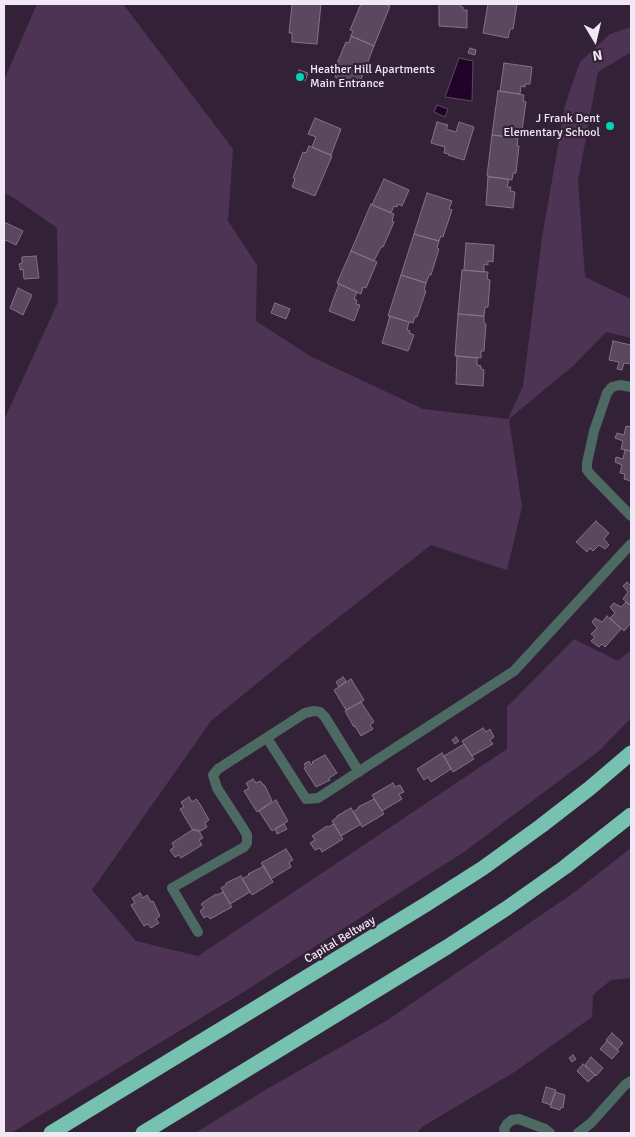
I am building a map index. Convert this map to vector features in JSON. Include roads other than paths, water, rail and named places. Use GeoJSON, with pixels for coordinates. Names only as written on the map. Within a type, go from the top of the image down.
{"type":"FeatureCollection","features":[{"type":"Feature","properties":{"kind":"highway","name":"Capital Beltway"},"geometry":{"type":"LineString","coordinates":[[52,1133],[441,895],[541,826],[631,753]]}},
{"type":"Feature","properties":{"kind":"highway"},"geometry":{"type":"LineString","coordinates":[[143,1133],[462,938],[564,867],[631,815]]}},
{"type":"Feature","properties":{"kind":"street"},"geometry":{"type":"LineString","coordinates":[[631,386],[620,385],[612,387],[606,393],[594,431],[587,463],[591,475],[631,516]]}},
{"type":"Feature","properties":{"kind":"street"},"geometry":{"type":"LineString","coordinates":[[267,738],[306,799],[318,798],[514,671],[631,544]]}},
{"type":"Feature","properties":{"kind":"street"},"geometry":{"type":"LineString","coordinates":[[198,932],[172,888],[244,847],[247,843],[247,835],[217,788],[214,775],[218,769],[305,713],[314,711],[320,712],[359,772]]}},
{"type":"Feature","properties":{"kind":"street"},"geometry":{"type":"LineString","coordinates":[[578,1133],[591,1123],[625,1085],[631,1081]]}},
{"type":"Feature","properties":{"kind":"street"},"geometry":{"type":"LineString","coordinates":[[505,1133],[504,1129],[507,1124],[512,1120],[519,1119],[545,1129],[550,1133]]}},
{"type":"Feature","properties":{"kind":"place","name":"Heather Hill Apartments Main Entrance"},"geometry":{"type":"Point","coordinates":[300,77]}},
{"type":"Feature","properties":{"kind":"place","name":"J Frank Dent Elementary School"},"geometry":{"type":"Point","coordinates":[610,126]}}]}
